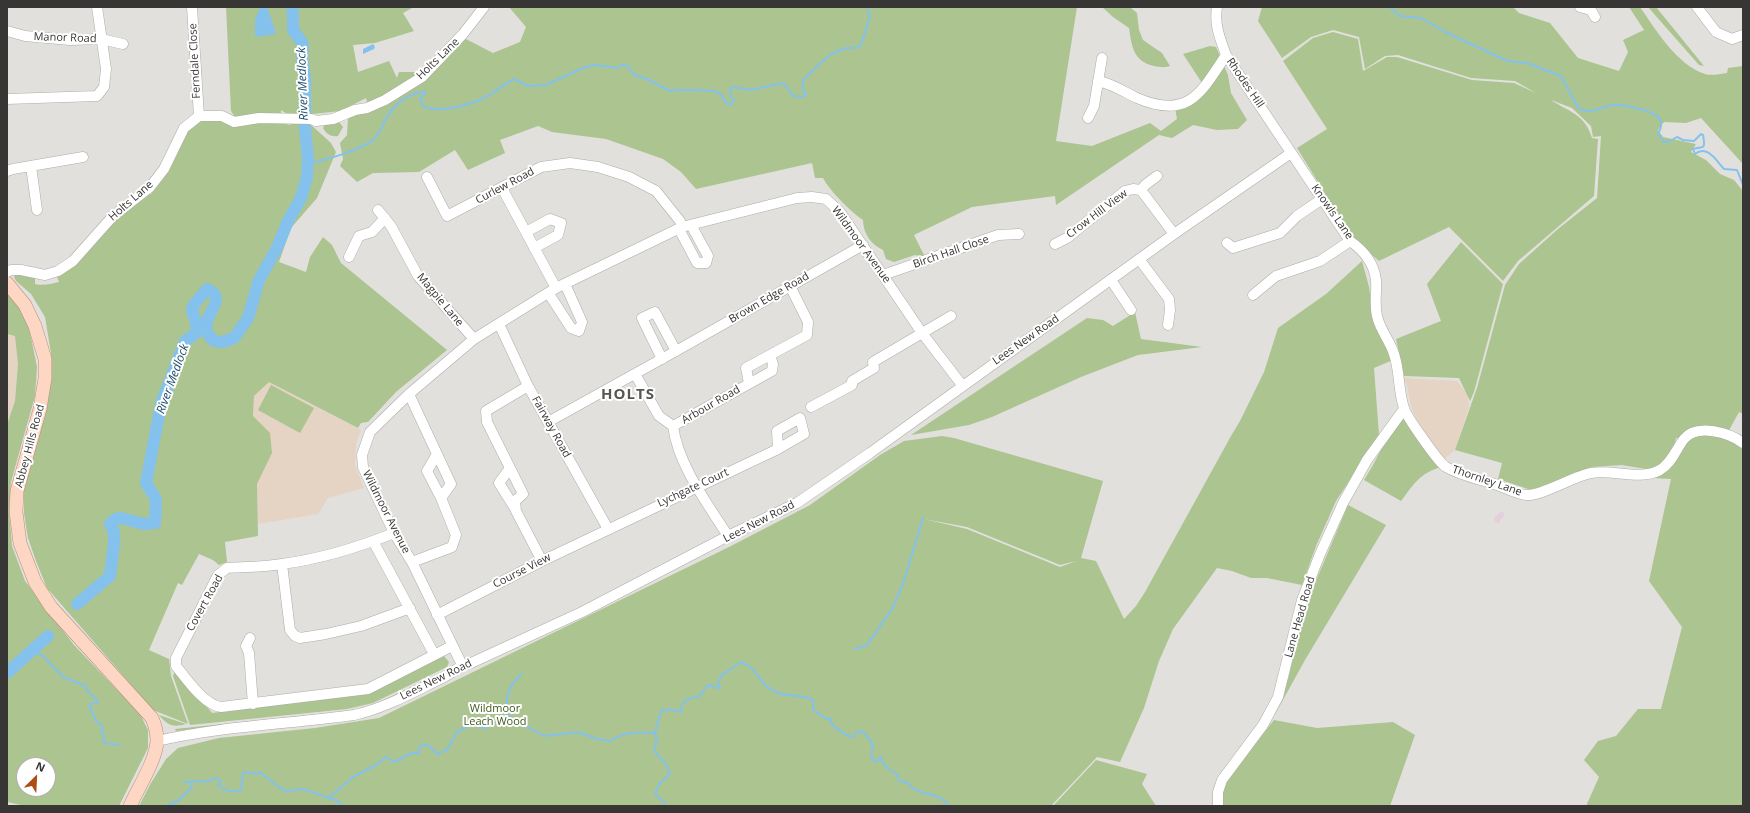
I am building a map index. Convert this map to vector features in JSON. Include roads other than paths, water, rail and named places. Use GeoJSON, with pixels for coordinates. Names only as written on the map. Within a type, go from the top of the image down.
{"type":"FeatureCollection","features":[{"type":"Feature","properties":{"kind":"main road","name":"Abbey Hills Road"},"geometry":{"type":"LineString","coordinates":[[7,282],[25,305],[35,326],[45,359],[45,378],[40,409],[17,491],[16,512],[20,543],[34,582],[52,607],[152,718],[155,726],[157,741]]}},
{"type":"Feature","properties":{"kind":"main road"},"geometry":{"type":"LineString","coordinates":[[130,806],[153,758],[157,741]]}},
{"type":"Feature","properties":{"kind":"street"},"geometry":{"type":"LineString","coordinates":[[7,99],[97,96],[104,87],[106,69],[97,7]]}},
{"type":"Feature","properties":{"kind":"street","name":"Ferndale Close"},"geometry":{"type":"LineString","coordinates":[[192,7],[199,116]]}},
{"type":"Feature","properties":{"kind":"street","name":"Holts Lane"},"geometry":{"type":"LineString","coordinates":[[7,272],[11,270],[21,270],[45,275],[58,270],[73,261],[113,216],[150,187],[164,169],[184,128],[199,116],[222,116],[234,122],[259,118],[305,119],[316,121],[333,119],[355,110],[367,108],[385,100],[422,76],[463,34],[484,7]]}},
{"type":"Feature","properties":{"kind":"street","name":"Rhodes Hill"},"geometry":{"type":"LineString","coordinates":[[1217,7],[1217,30],[1226,55],[1291,153]]}},
{"type":"Feature","properties":{"kind":"street"},"geometry":{"type":"LineString","coordinates":[[1580,7],[1591,10],[1595,17]]}},
{"type":"Feature","properties":{"kind":"street"},"geometry":{"type":"LineString","coordinates":[[1697,7],[1716,32],[1732,39],[1743,35]]}},
{"type":"Feature","properties":{"kind":"street","name":"Manor Road"},"geometry":{"type":"LineString","coordinates":[[7,31],[25,36],[62,40],[101,39],[123,44]]}},
{"type":"Feature","properties":{"kind":"street"},"geometry":{"type":"LineString","coordinates":[[1098,81],[1112,84],[1137,98],[1158,106],[1172,106],[1194,98],[1204,88],[1226,55]]}},
{"type":"Feature","properties":{"kind":"street"},"geometry":{"type":"LineString","coordinates":[[1088,118],[1094,106],[1102,58]]}},
{"type":"Feature","properties":{"kind":"street","name":"Knowls Lane"},"geometry":{"type":"LineString","coordinates":[[1291,153],[1350,241],[1366,255],[1373,266],[1376,280],[1375,296],[1377,316],[1396,360],[1404,408]]}},
{"type":"Feature","properties":{"kind":"street","name":"Lees New Road"},"geometry":{"type":"LineString","coordinates":[[157,741],[194,734],[354,715],[371,711],[446,676],[462,665],[471,663],[582,612],[797,502],[870,453],[962,385],[1174,234],[1291,153]]}},
{"type":"Feature","properties":{"kind":"street"},"geometry":{"type":"LineString","coordinates":[[7,171],[83,157]]}},
{"type":"Feature","properties":{"kind":"street","name":"Curlew Road"},"geometry":{"type":"LineString","coordinates":[[427,177],[447,216],[541,167],[570,163],[598,167],[629,177],[656,190],[684,227]]}},
{"type":"Feature","properties":{"kind":"street"},"geometry":{"type":"LineString","coordinates":[[31,166],[37,210]]}},
{"type":"Feature","properties":{"kind":"street","name":"Crow Hill View"},"geometry":{"type":"LineString","coordinates":[[1141,190],[1157,176]]}},
{"type":"Feature","properties":{"kind":"street"},"geometry":{"type":"LineString","coordinates":[[502,188],[557,289]]}},
{"type":"Feature","properties":{"kind":"street","name":"Crow Hill View"},"geometry":{"type":"LineString","coordinates":[[1054,244],[1067,238],[1125,191],[1133,189],[1141,190],[1174,234]]}},
{"type":"Feature","properties":{"kind":"street","name":"Wildmoor Avenue"},"geometry":{"type":"LineString","coordinates":[[462,665],[412,562],[394,533],[363,467],[362,455],[370,432],[409,394],[474,340],[557,289],[684,227],[797,198],[820,197],[826,199],[834,206],[863,245],[922,333],[962,385]]}},
{"type":"Feature","properties":{"kind":"street"},"geometry":{"type":"LineString","coordinates":[[1227,243],[1233,248],[1280,233],[1297,216],[1322,199]]}},
{"type":"Feature","properties":{"kind":"street","name":"Magpie Lane"},"geometry":{"type":"LineString","coordinates":[[349,257],[359,236],[372,232],[382,214],[391,226],[418,276],[474,340]]}},
{"type":"Feature","properties":{"kind":"street"},"geometry":{"type":"LineString","coordinates":[[526,232],[550,219],[561,223],[558,234],[534,248]]}},
{"type":"Feature","properties":{"kind":"street","name":"Birch Hall Close"},"geometry":{"type":"LineString","coordinates":[[883,275],[998,235],[1019,234]]}},
{"type":"Feature","properties":{"kind":"street"},"geometry":{"type":"LineString","coordinates":[[1253,294],[1276,276],[1320,261],[1350,241]]}},
{"type":"Feature","properties":{"kind":"street","name":"Brown Edge Road"},"geometry":{"type":"LineString","coordinates":[[548,422],[863,245]]}},
{"type":"Feature","properties":{"kind":"street"},"geometry":{"type":"LineString","coordinates":[[1139,259],[1169,299],[1170,310],[1168,325]]}},
{"type":"Feature","properties":{"kind":"street"},"geometry":{"type":"LineString","coordinates":[[1111,280],[1131,310]]}},
{"type":"Feature","properties":{"kind":"street","name":"Arbour Road"},"geometry":{"type":"LineString","coordinates":[[749,383],[746,368],[807,335],[808,322],[790,286]]}},
{"type":"Feature","properties":{"kind":"street"},"geometry":{"type":"LineString","coordinates":[[662,359],[642,318],[655,312],[676,351]]}},
{"type":"Feature","properties":{"kind":"street"},"geometry":{"type":"LineString","coordinates":[[811,407],[852,385],[852,380],[874,368],[873,362],[951,316]]}},
{"type":"Feature","properties":{"kind":"street","name":"Fairway Road"},"geometry":{"type":"LineString","coordinates":[[499,324],[528,386],[608,529]]}},
{"type":"Feature","properties":{"kind":"street","name":"Arbour Road"},"geometry":{"type":"LineString","coordinates":[[673,426],[772,371],[773,364],[770,355]]}},
{"type":"Feature","properties":{"kind":"street"},"geometry":{"type":"LineString","coordinates":[[635,374],[659,416],[673,426],[675,443],[697,486],[728,536]]}},
{"type":"Feature","properties":{"kind":"street"},"geometry":{"type":"LineString","coordinates":[[516,511],[515,501],[523,494],[487,422],[486,411],[528,386]]}},
{"type":"Feature","properties":{"kind":"street"},"geometry":{"type":"LineString","coordinates":[[409,394],[451,484],[442,498]]}},
{"type":"Feature","properties":{"kind":"street","name":"Thornley Lane"},"geometry":{"type":"LineString","coordinates":[[1404,408],[1444,466],[1461,474],[1526,495],[1586,474],[1596,472],[1645,474],[1660,470],[1670,461],[1684,439],[1691,433],[1707,431],[1717,432],[1743,443]]}},
{"type":"Feature","properties":{"kind":"street","name":"Lane Head Road"},"geometry":{"type":"LineString","coordinates":[[1218,806],[1218,792],[1222,780],[1263,726],[1278,697],[1302,600],[1320,554],[1343,503],[1367,460],[1404,408]]}},
{"type":"Feature","properties":{"kind":"street","name":"Lychgate Court"},"geometry":{"type":"LineString","coordinates":[[608,529],[778,449]]}},
{"type":"Feature","properties":{"kind":"street"},"geometry":{"type":"LineString","coordinates":[[412,562],[452,547],[456,535],[442,498],[427,471],[436,454]]}},
{"type":"Feature","properties":{"kind":"street"},"geometry":{"type":"LineString","coordinates":[[510,468],[499,483],[516,511],[542,561]]}},
{"type":"Feature","properties":{"kind":"street","name":"Course View"},"geometry":{"type":"LineString","coordinates":[[437,614],[608,529]]}},
{"type":"Feature","properties":{"kind":"street","name":"Covert Road"},"geometry":{"type":"LineString","coordinates":[[394,533],[373,541],[318,557],[282,564],[227,568],[218,575],[176,658],[176,666],[211,704],[220,707],[368,689],[452,646]]}},
{"type":"Feature","properties":{"kind":"street"},"geometry":{"type":"LineString","coordinates":[[373,541],[434,654]]}},
{"type":"Feature","properties":{"kind":"street"},"geometry":{"type":"LineString","coordinates":[[282,564],[290,630],[295,636],[300,638],[361,626],[410,608]]}},
{"type":"Feature","properties":{"kind":"street"},"geometry":{"type":"LineString","coordinates":[[250,638],[246,646],[249,653],[253,704]]}},
{"type":"Feature","properties":{"kind":"water"},"geometry":{"type":"Polygon","coordinates":[[[260,7],[267,7],[275,34],[255,36],[255,20],[260,7]]]}},
{"type":"Feature","properties":{"kind":"water"},"geometry":{"type":"Polygon","coordinates":[[[373,44],[375,47],[374,49],[363,54],[363,49],[373,44]]]}},
{"type":"Feature","properties":{"kind":"waterway","name":"River Medlock"},"geometry":{"type":"LineString","coordinates":[[77,604],[110,576],[114,544],[114,532],[110,524],[112,521],[121,518],[144,524],[155,523],[156,499],[146,483],[161,404],[185,341],[195,334],[197,329],[192,311],[193,306],[207,289],[214,294],[216,299],[206,326],[208,333],[214,341],[223,342],[234,338],[248,318],[259,280],[277,248],[288,221],[301,198],[307,177],[308,158],[305,128],[305,76],[302,59],[303,44],[293,30],[292,7]]}},
{"type":"Feature","properties":{"kind":"waterway"},"geometry":{"type":"LineString","coordinates":[[308,163],[343,154],[370,142],[378,135],[388,115],[396,105],[405,98],[416,93],[424,91],[425,93],[420,99],[425,107],[431,109],[454,108],[482,99],[514,79],[528,86],[546,85],[585,67],[596,65],[618,68],[622,65],[628,66],[634,75],[645,78],[670,91],[694,90],[717,92],[727,104],[732,104],[734,100],[730,95],[730,90],[733,87],[751,90],[783,83],[793,96],[801,97],[806,95],[802,87],[804,79],[826,58],[846,48],[856,48],[861,45],[870,16],[867,7]]}},
{"type":"Feature","properties":{"kind":"waterway"},"geometry":{"type":"LineString","coordinates":[[1389,7],[1400,16],[1421,18],[1445,32],[1508,61],[1527,63],[1561,76],[1579,109],[1590,111],[1618,105],[1646,111],[1656,115],[1659,118],[1661,128],[1658,134],[1664,142],[1668,142],[1677,137],[1683,140],[1694,141],[1701,134],[1703,135],[1704,146],[1693,149],[1695,154],[1700,151],[1704,151],[1712,155],[1724,169],[1737,170],[1743,185]]}},
{"type":"Feature","properties":{"kind":"waterway"},"geometry":{"type":"LineString","coordinates":[[855,649],[867,645],[892,609],[903,584],[923,518]]}},
{"type":"Feature","properties":{"kind":"waterway","name":"River Medlock"},"geometry":{"type":"LineString","coordinates":[[7,673],[48,636]]}},
{"type":"Feature","properties":{"kind":"waterway"},"geometry":{"type":"LineString","coordinates":[[29,653],[33,655],[36,653],[42,655],[63,677],[86,686],[88,692],[97,700],[97,703],[90,704],[90,708],[97,723],[101,724],[103,729],[101,731],[104,735],[103,740],[105,743],[119,745]]}},
{"type":"Feature","properties":{"kind":"waterway"},"geometry":{"type":"LineString","coordinates":[[665,806],[664,802],[655,794],[659,784],[670,774],[666,764],[655,752],[654,747],[657,742],[655,733],[661,711],[669,709],[681,712],[684,702],[700,696],[706,687],[710,685],[720,688],[718,682],[722,675],[741,662],[751,668],[770,689],[780,694],[804,697],[813,700],[813,709],[826,719],[831,719],[831,723],[844,734],[853,737],[857,732],[862,731],[873,744],[871,756],[875,762],[881,757],[884,765],[897,774],[899,781],[908,783],[915,790],[938,797],[949,806]]}},
{"type":"Feature","properties":{"kind":"waterway"},"geometry":{"type":"LineString","coordinates":[[507,714],[507,697],[511,686],[521,674]]}},
{"type":"Feature","properties":{"kind":"waterway"},"geometry":{"type":"LineString","coordinates":[[184,782],[208,781],[216,778],[221,781],[218,785],[226,790],[235,791],[241,790],[242,776],[244,772],[257,774],[260,772],[286,791],[303,789],[329,798],[353,777],[376,765],[386,757],[394,762],[412,753],[419,753],[420,746],[428,745],[437,754],[447,750],[457,732],[471,725],[486,728],[507,715],[544,736],[578,732],[597,739],[610,741],[622,735],[632,733],[655,733]]}},
{"type":"Feature","properties":{"kind":"waterway"},"geometry":{"type":"LineString","coordinates":[[167,806],[179,800],[192,787],[191,783]]}},
{"type":"Feature","properties":{"kind":"waterway"},"geometry":{"type":"LineString","coordinates":[[329,798],[338,801],[343,806]]}},
{"type":"Feature","properties":{"kind":"district","name":"HOLTS"},"geometry":{"type":"Point","coordinates":[628,395]}},
{"type":"Feature","properties":{"kind":"park label","name":"Wildmoor Leach Wood"},"geometry":{"type":"Point","coordinates":[495,715]}}]}
